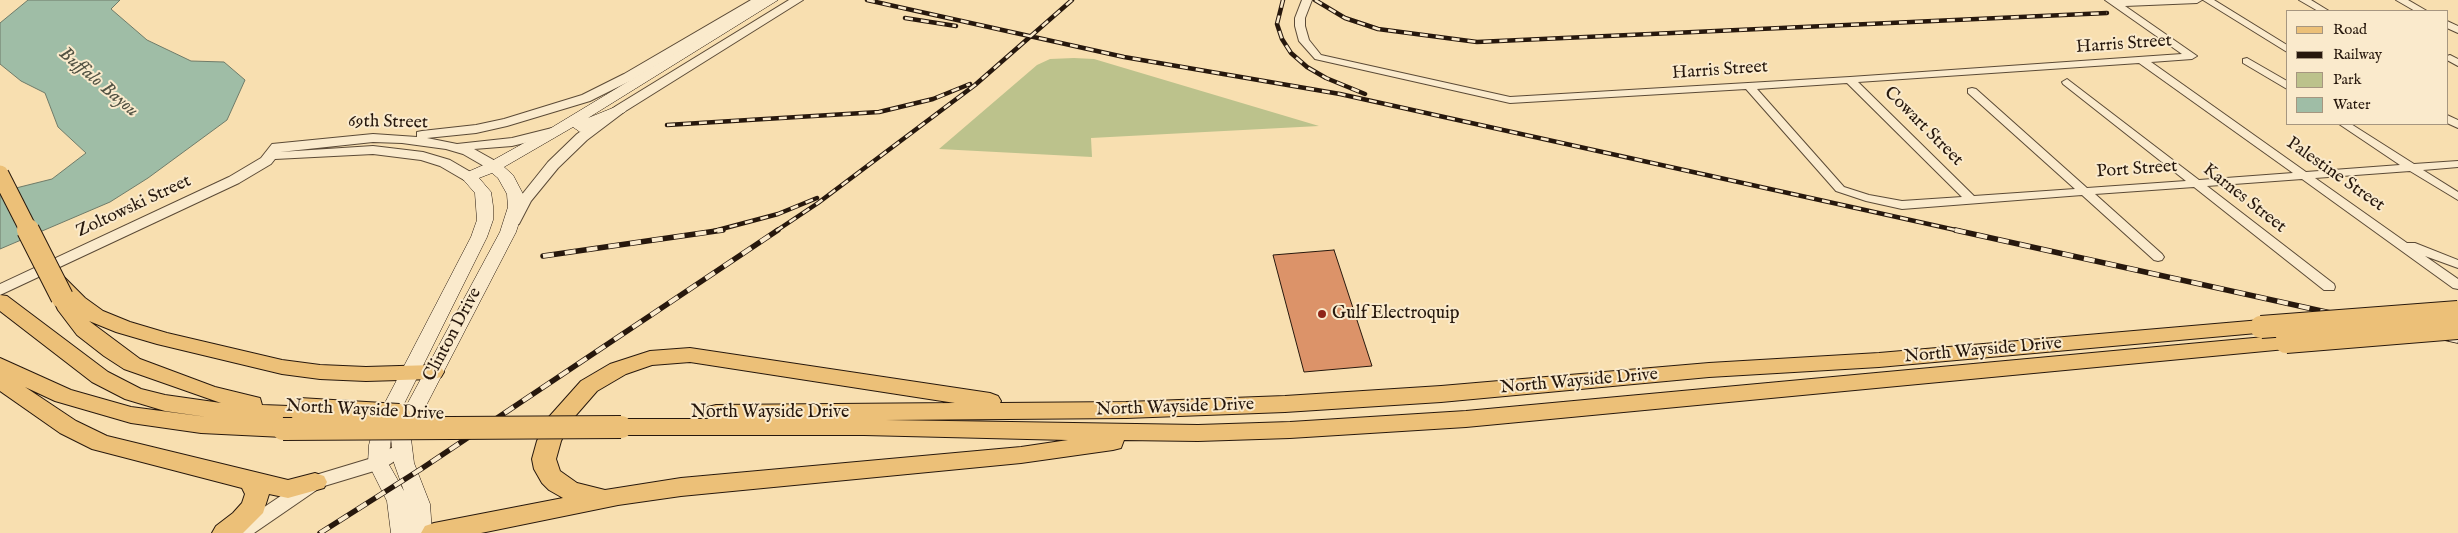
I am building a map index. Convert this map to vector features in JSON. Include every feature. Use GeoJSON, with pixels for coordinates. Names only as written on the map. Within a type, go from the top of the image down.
{"type":"FeatureCollection","features":[{"type":"Feature","properties":{"kind":"main road"},"geometry":{"type":"LineString","coordinates":[[473,180],[497,169],[554,136],[772,0]]}},
{"type":"Feature","properties":{"kind":"main road"},"geometry":{"type":"LineString","coordinates":[[577,118],[709,41],[784,0]]}},
{"type":"Feature","properties":{"kind":"main road"},"geometry":{"type":"LineString","coordinates":[[554,136],[628,77]]}},
{"type":"Feature","properties":{"kind":"main road"},"geometry":{"type":"LineString","coordinates":[[554,136],[620,109]]}},
{"type":"Feature","properties":{"kind":"main road","name":"Clinton Drive"},"geometry":{"type":"LineString","coordinates":[[421,533],[419,504],[401,450],[406,424],[505,238],[516,207],[515,194],[510,183],[497,169]]}},
{"type":"Feature","properties":{"kind":"main road"},"geometry":{"type":"LineString","coordinates":[[0,174],[50,273],[66,296],[86,311],[124,327],[282,367],[341,373],[433,372]]}},
{"type":"Feature","properties":{"kind":"main road","name":"Clinton Drive"},"geometry":{"type":"LineString","coordinates":[[378,463],[379,446],[386,422],[475,246],[485,220],[483,192],[473,180]]}},
{"type":"Feature","properties":{"kind":"main road"},"geometry":{"type":"LineString","coordinates":[[475,246],[505,238]]}},
{"type":"Feature","properties":{"kind":"main road","name":"North Wayside Drive"},"geometry":{"type":"LineString","coordinates":[[66,296],[68,310],[85,330],[112,352],[132,364],[210,393],[250,402],[292,418],[625,420],[1076,410],[1350,401],[2458,312]]}},
{"type":"Feature","properties":{"kind":"main road"},"geometry":{"type":"LineString","coordinates":[[0,301],[100,377],[133,394],[165,403],[208,410],[292,418]]}},
{"type":"Feature","properties":{"kind":"main road","name":"North Wayside Drive"},"geometry":{"type":"LineString","coordinates":[[0,366],[63,396],[131,415],[200,425],[292,418],[380,415],[625,420],[982,431],[1198,433],[1300,430],[1476,418],[1791,390],[1896,377],[2458,328]]}},
{"type":"Feature","properties":{"kind":"main road"},"geometry":{"type":"LineString","coordinates":[[422,350],[445,349]]}},
{"type":"Feature","properties":{"kind":"main road"},"geometry":{"type":"LineString","coordinates":[[618,496],[587,495],[558,484],[546,469],[544,459],[549,441],[560,418],[577,396],[603,376],[650,358],[690,355],[996,402],[1076,410]]}},
{"type":"Feature","properties":{"kind":"main road"},"geometry":{"type":"LineString","coordinates":[[0,380],[68,427],[100,443],[288,489],[315,482]]}},
{"type":"Feature","properties":{"kind":"main road"},"geometry":{"type":"LineString","coordinates":[[434,533],[618,496],[681,487],[1021,455],[1198,433]]}},
{"type":"Feature","properties":{"kind":"main road"},"geometry":{"type":"LineString","coordinates":[[378,463],[398,501],[402,533]]}},
{"type":"Feature","properties":{"kind":"main road"},"geometry":{"type":"LineString","coordinates":[[225,533],[242,520],[254,506],[258,494],[251,481]]}},
{"type":"Feature","properties":{"kind":"street"},"geometry":{"type":"LineString","coordinates":[[373,138],[456,132],[507,122],[561,108],[628,77],[759,0]]}},
{"type":"Feature","properties":{"kind":"street"},"geometry":{"type":"LineString","coordinates":[[505,238],[525,200],[553,165],[582,137],[620,109],[796,0]]}},
{"type":"Feature","properties":{"kind":"street","name":"Harris Street"},"geometry":{"type":"LineString","coordinates":[[1307,0],[1300,18],[1300,26],[1304,41],[1318,57],[1331,62],[1494,97],[1527,100],[2192,56],[2113,2]]}},
{"type":"Feature","properties":{"kind":"street"},"geometry":{"type":"LineString","coordinates":[[2113,2],[2197,0]]}},
{"type":"Feature","properties":{"kind":"street"},"geometry":{"type":"LineString","coordinates":[[2208,0],[2286,48]]}},
{"type":"Feature","properties":{"kind":"street"},"geometry":{"type":"LineString","coordinates":[[2304,0],[2322,10]]}},
{"type":"Feature","properties":{"kind":"street"},"geometry":{"type":"LineString","coordinates":[[2401,0],[2420,10]]}},
{"type":"Feature","properties":{"kind":"street","name":"Palestine Street"},"geometry":{"type":"LineString","coordinates":[[2142,60],[2458,285]]}},
{"type":"Feature","properties":{"kind":"street"},"geometry":{"type":"LineString","coordinates":[[2247,60],[2286,85]]}},
{"type":"Feature","properties":{"kind":"street","name":"Cowart Street"},"geometry":{"type":"LineString","coordinates":[[1850,80],[1970,199]]}},
{"type":"Feature","properties":{"kind":"street","name":"Karnes Street"},"geometry":{"type":"LineString","coordinates":[[2067,82],[2330,287]]}},
{"type":"Feature","properties":{"kind":"street","name":"Port Street"},"geometry":{"type":"LineString","coordinates":[[1748,85],[1840,189],[1866,198],[1902,205],[2458,164]]}},
{"type":"Feature","properties":{"kind":"street"},"geometry":{"type":"LineString","coordinates":[[1972,91],[2158,257]]}},
{"type":"Feature","properties":{"kind":"street"},"geometry":{"type":"LineString","coordinates":[[2346,125],[2458,197]]}},
{"type":"Feature","properties":{"kind":"street"},"geometry":{"type":"LineString","coordinates":[[447,145],[504,144],[554,136]]}},
{"type":"Feature","properties":{"kind":"street","name":"69th Street"},"geometry":{"type":"LineString","coordinates":[[274,152],[373,138],[402,139],[447,145],[468,151],[497,169]]}},
{"type":"Feature","properties":{"kind":"street","name":"69th Street"},"geometry":{"type":"LineString","coordinates":[[274,152],[373,150],[423,156],[445,163],[473,180]]}},
{"type":"Feature","properties":{"kind":"street","name":"Zoltowski Street"},"geometry":{"type":"LineString","coordinates":[[0,290],[234,180],[261,164],[274,152]]}},
{"type":"Feature","properties":{"kind":"street"},"geometry":{"type":"LineString","coordinates":[[2396,240],[2458,264]]}},
{"type":"Feature","properties":{"kind":"street"},"geometry":{"type":"LineString","coordinates":[[240,533],[315,482],[378,463],[401,450]]}},
{"type":"Feature","properties":{"kind":"green space"},"geometry":{"type":"Polygon","coordinates":[[[1050,59],[1094,59],[1319,126],[1091,138],[1092,157],[939,149],[1037,65],[1050,59]]]}},
{"type":"Feature","properties":{"kind":"water","name":"Buffalo Bayou"},"geometry":{"type":"Polygon","coordinates":[[[28,0],[120,0],[111,9],[147,40],[191,61],[224,62],[245,80],[227,120],[148,178],[110,202],[0,249],[0,192],[52,179],[86,153],[58,127],[45,93],[21,81],[0,64],[0,23],[28,0]]]}},
{"type":"Feature","properties":{"kind":"building","name":"Gulf Electroquip"},"geometry":{"type":"Polygon","coordinates":[[[1334,250],[1372,366],[1304,372],[1273,255],[1334,250]]]}},
{"type":"Feature","properties":{"kind":"railway"},"geometry":{"type":"LineString","coordinates":[[867,0],[1031,36]]}},
{"type":"Feature","properties":{"kind":"railway"},"geometry":{"type":"LineString","coordinates":[[1031,36],[1072,0]]}},
{"type":"Feature","properties":{"kind":"railway"},"geometry":{"type":"LineString","coordinates":[[1283,0],[1277,24],[1282,39],[1291,53],[1307,67],[1326,78],[1365,94]]}},
{"type":"Feature","properties":{"kind":"railway"},"geometry":{"type":"LineString","coordinates":[[1315,0],[1345,18],[1378,29],[1477,42],[2107,13]]}},
{"type":"Feature","properties":{"kind":"railway"},"geometry":{"type":"LineString","coordinates":[[905,18],[956,26]]}},
{"type":"Feature","properties":{"kind":"railway"},"geometry":{"type":"LineString","coordinates":[[776,231],[818,203],[975,85],[1031,36]]}},
{"type":"Feature","properties":{"kind":"railway"},"geometry":{"type":"LineString","coordinates":[[1031,36],[1124,57],[1340,94],[1960,231]]}},
{"type":"Feature","properties":{"kind":"railway"},"geometry":{"type":"LineString","coordinates":[[667,125],[879,112],[933,99],[970,84]]}},
{"type":"Feature","properties":{"kind":"railway"},"geometry":{"type":"LineString","coordinates":[[714,231],[778,214],[817,198]]}},
{"type":"Feature","properties":{"kind":"railway"},"geometry":{"type":"LineString","coordinates":[[543,256],[723,230]]}},
{"type":"Feature","properties":{"kind":"railway"},"geometry":{"type":"LineString","coordinates":[[320,533],[421,469],[778,230]]}},
{"type":"Feature","properties":{"kind":"railway"},"geometry":{"type":"LineString","coordinates":[[1955,230],[2458,341]]}},
{"type":"Feature","properties":{"kind":"place","name":"Gulf Electroquip"},"geometry":{"type":"Point","coordinates":[1322,314]}}]}
